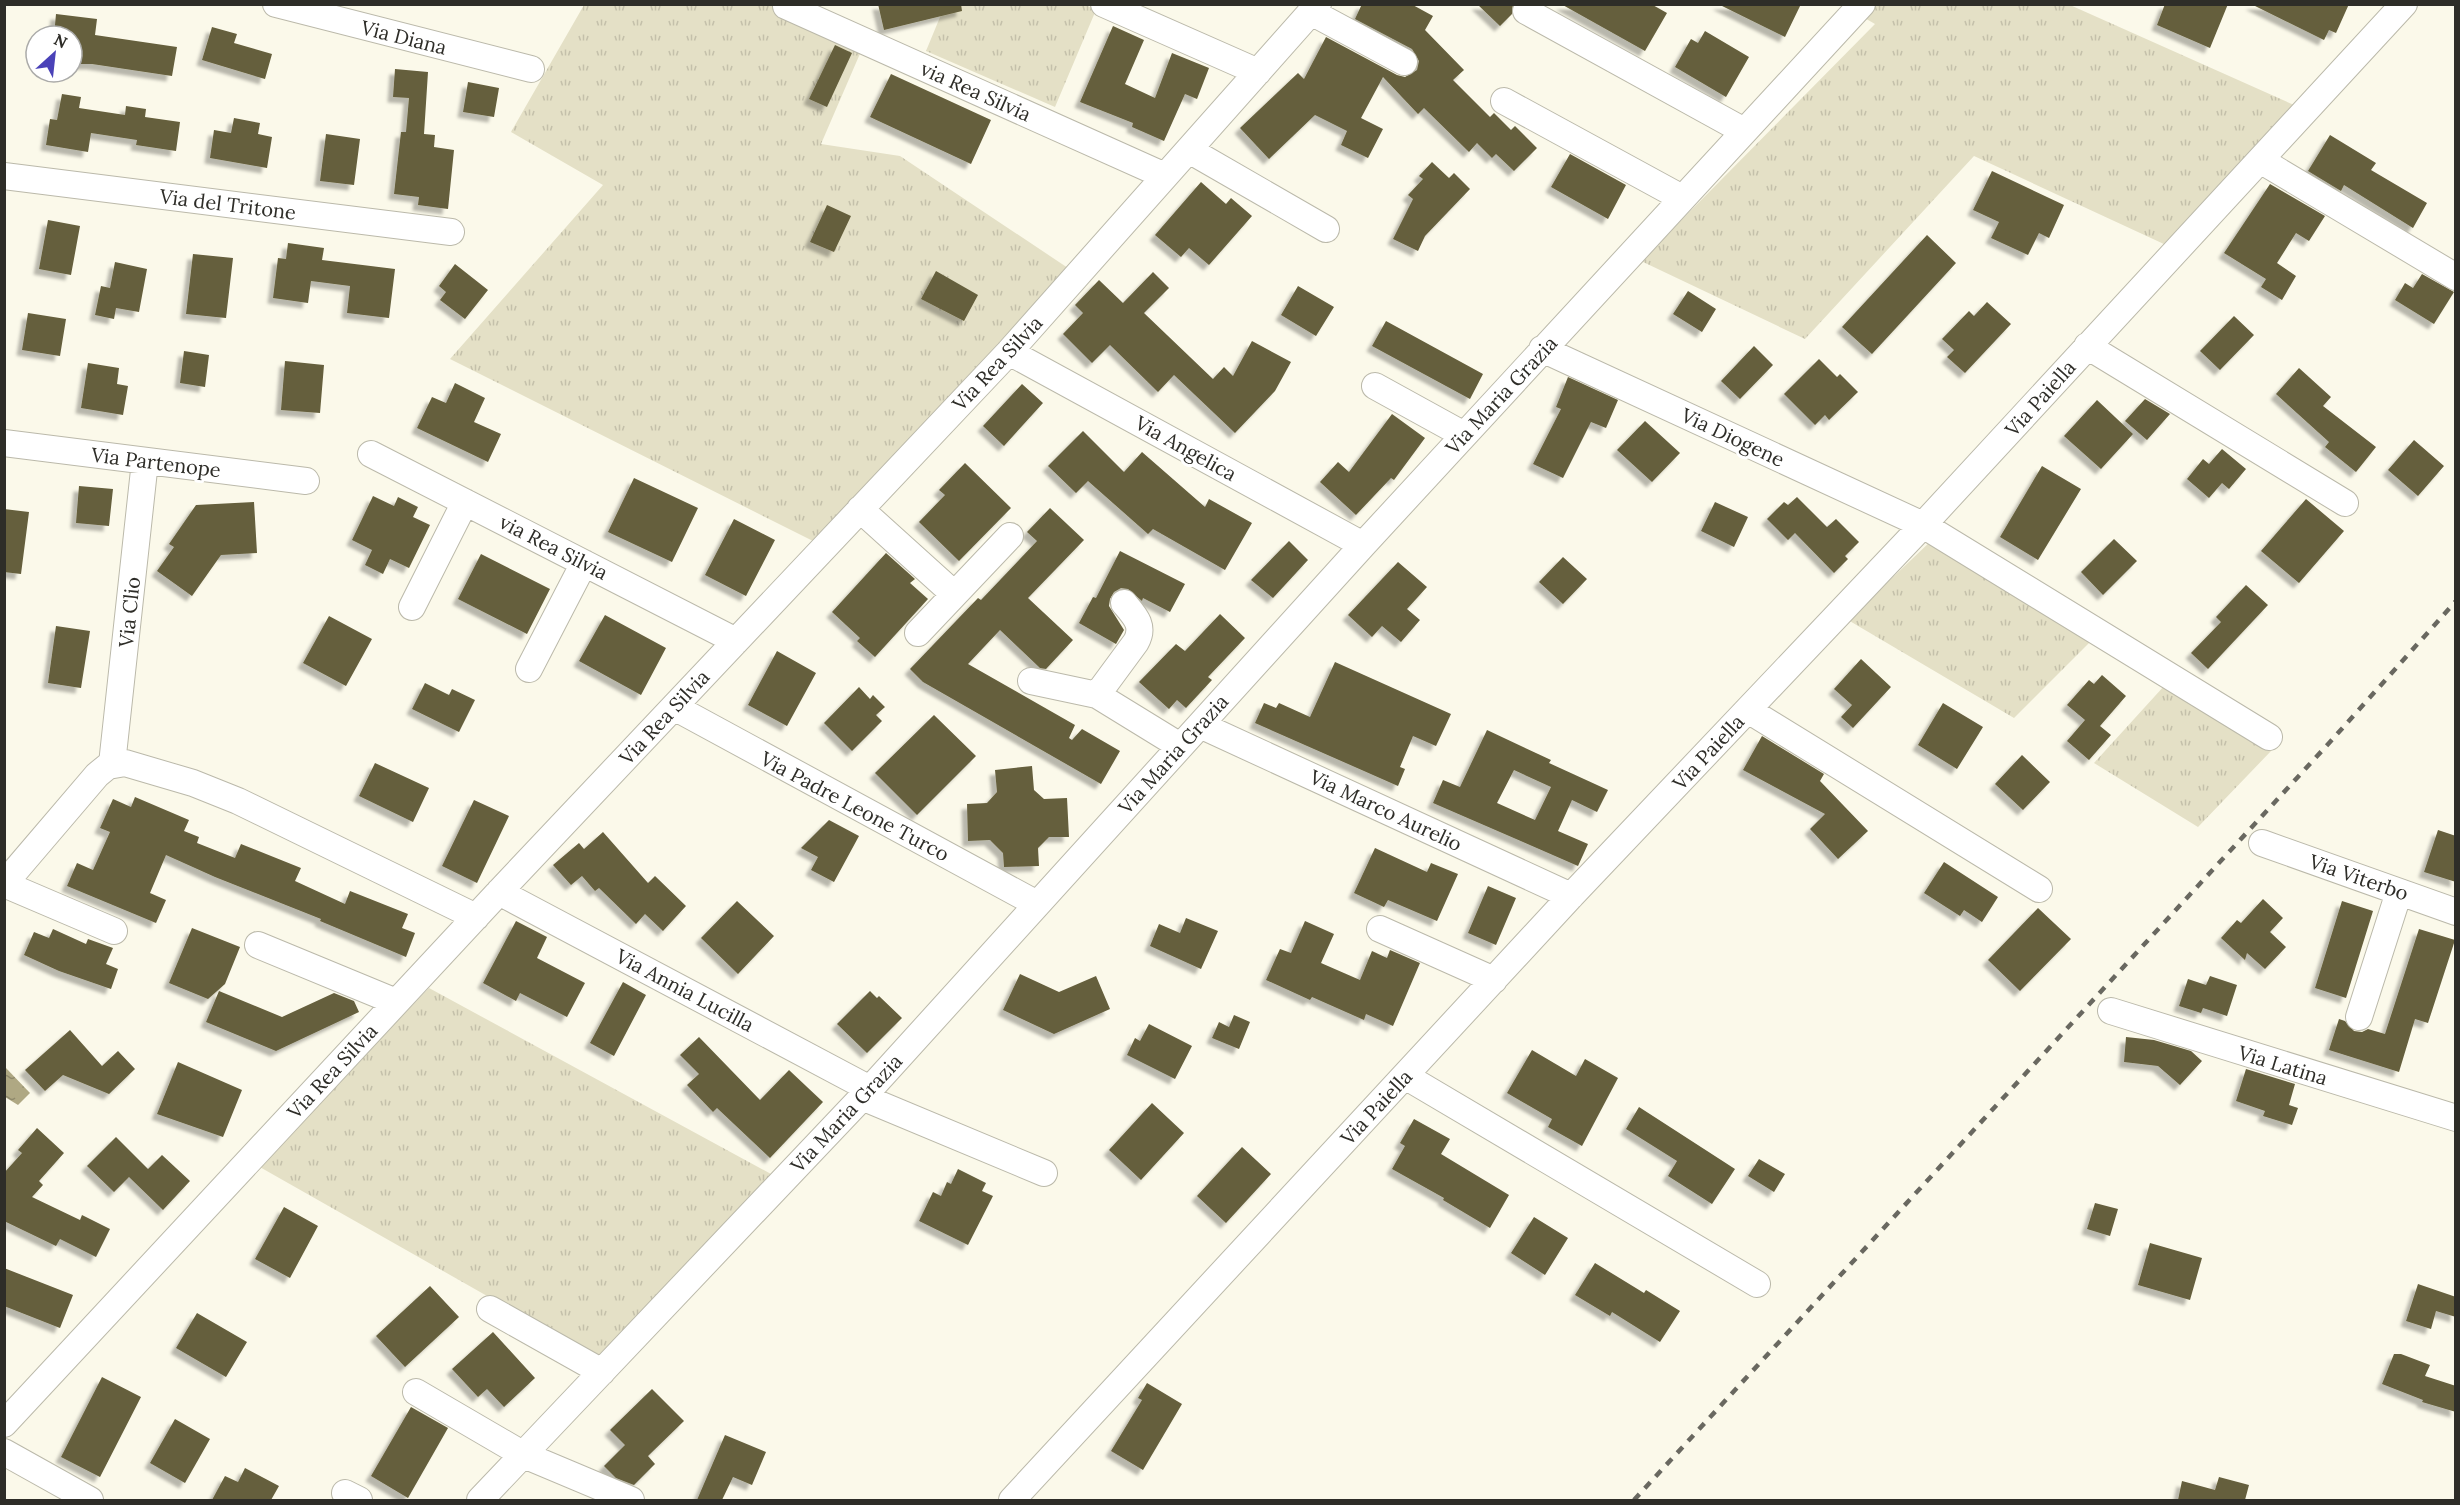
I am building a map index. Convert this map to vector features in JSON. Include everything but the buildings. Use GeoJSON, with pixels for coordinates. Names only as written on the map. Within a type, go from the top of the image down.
{"type":"FeatureCollection","features":[{"type":"Feature","properties":{"kind":"street","name":"Via Diana"},"geometry":{"type":"LineString","coordinates":[[276,4],[531,69]]}},
{"type":"Feature","properties":{"kind":"street"},"geometry":{"type":"LineString","coordinates":[[1104,4],[1258,72]]}},
{"type":"Feature","properties":{"kind":"street","name":"Via Maria Grazia"},"geometry":{"type":"LineString","coordinates":[[480,1500],[866,1093],[1363,545],[1862,4]]}},
{"type":"Feature","properties":{"kind":"street","name":"Via Paiella"},"geometry":{"type":"LineString","coordinates":[[1012,1500],[1571,896],[1923,525],[2404,4]]}},
{"type":"Feature","properties":{"kind":"street","name":"via Rea Silvia"},"geometry":{"type":"LineString","coordinates":[[786,6],[1165,176]]}},
{"type":"Feature","properties":{"kind":"street"},"geometry":{"type":"LineString","coordinates":[[1315,8],[1404,62]]}},
{"type":"Feature","properties":{"kind":"street","name":"Via Rea Silvia"},"geometry":{"type":"LineString","coordinates":[[4,1424],[499,892],[1009,352],[1315,8]]}},
{"type":"Feature","properties":{"kind":"street"},"geometry":{"type":"LineString","coordinates":[[1526,11],[1744,131]]}},
{"type":"Feature","properties":{"kind":"street"},"geometry":{"type":"LineString","coordinates":[[1504,101],[1682,198]]}},
{"type":"Feature","properties":{"kind":"street"},"geometry":{"type":"LineString","coordinates":[[1189,150],[1326,229]]}},
{"type":"Feature","properties":{"kind":"street"},"geometry":{"type":"LineString","coordinates":[[2259,160],[2456,277]]}},
{"type":"Feature","properties":{"kind":"street","name":"Via del Tritone"},"geometry":{"type":"LineString","coordinates":[[4,176],[451,232]]}},
{"type":"Feature","properties":{"kind":"street"},"geometry":{"type":"LineString","coordinates":[[2087,346],[2344,503]]}},
{"type":"Feature","properties":{"kind":"street","name":"Via Diogene"},"geometry":{"type":"LineString","coordinates":[[1542,350],[1923,525],[2269,737]]}},
{"type":"Feature","properties":{"kind":"street","name":"Via Angelica"},"geometry":{"type":"LineString","coordinates":[[1009,352],[1363,545]]}},
{"type":"Feature","properties":{"kind":"street"},"geometry":{"type":"LineString","coordinates":[[1375,386],[1464,435]]}},
{"type":"Feature","properties":{"kind":"street","name":"Via Partenope"},"geometry":{"type":"LineString","coordinates":[[4,443],[306,481]]}},
{"type":"Feature","properties":{"kind":"street","name":"via Rea Silvia"},"geometry":{"type":"LineString","coordinates":[[371,454],[736,640]]}},
{"type":"Feature","properties":{"kind":"street","name":"Via Clio"},"geometry":{"type":"LineString","coordinates":[[112,764],[145,461]]}},
{"type":"Feature","properties":{"kind":"street"},"geometry":{"type":"LineString","coordinates":[[412,607],[465,502]]}},
{"type":"Feature","properties":{"kind":"street"},"geometry":{"type":"LineString","coordinates":[[860,509],[954,594]]}},
{"type":"Feature","properties":{"kind":"street"},"geometry":{"type":"LineString","coordinates":[[918,633],[1010,536]]}},
{"type":"Feature","properties":{"kind":"street"},"geometry":{"type":"LineString","coordinates":[[529,669],[584,563]]}},
{"type":"Feature","properties":{"kind":"street"},"geometry":{"type":"LineString","coordinates":[[1097,695],[1136,642],[1140,633],[1137,620],[1124,603]]}},
{"type":"Feature","properties":{"kind":"street"},"geometry":{"type":"LineString","coordinates":[[1031,681],[1097,695],[1180,746]]}},
{"type":"Feature","properties":{"kind":"street","name":"Via Padre Leone Turco"},"geometry":{"type":"LineString","coordinates":[[674,707],[1037,904]]}},
{"type":"Feature","properties":{"kind":"street"},"geometry":{"type":"LineString","coordinates":[[1748,710],[2039,889]]}},
{"type":"Feature","properties":{"kind":"street","name":"Via Marco Aurelio"},"geometry":{"type":"LineString","coordinates":[[1200,725],[1571,896]]}},
{"type":"Feature","properties":{"kind":"street"},"geometry":{"type":"LineString","coordinates":[[114,931],[4,884],[97,775],[112,764],[134,765],[222,794],[476,917]]}},
{"type":"Feature","properties":{"kind":"street","name":"Via Viterbo"},"geometry":{"type":"LineString","coordinates":[[2262,843],[2456,912]]}},
{"type":"Feature","properties":{"kind":"street","name":"Via Annia Lucilla"},"geometry":{"type":"LineString","coordinates":[[499,892],[866,1093],[1044,1173]]}},
{"type":"Feature","properties":{"kind":"street"},"geometry":{"type":"LineString","coordinates":[[2360,1017],[2399,892]]}},
{"type":"Feature","properties":{"kind":"street"},"geometry":{"type":"LineString","coordinates":[[1380,928],[1494,980]]}},
{"type":"Feature","properties":{"kind":"street"},"geometry":{"type":"LineString","coordinates":[[258,945],[396,1002]]}},
{"type":"Feature","properties":{"kind":"street","name":"Via Latina"},"geometry":{"type":"LineString","coordinates":[[2111,1011],[2456,1118]]}},
{"type":"Feature","properties":{"kind":"street"},"geometry":{"type":"LineString","coordinates":[[1405,1076],[1756,1284]]}},
{"type":"Feature","properties":{"kind":"street"},"geometry":{"type":"LineString","coordinates":[[490,1309],[602,1372]]}},
{"type":"Feature","properties":{"kind":"street"},"geometry":{"type":"LineString","coordinates":[[416,1392],[524,1455],[631,1500]]}},
{"type":"Feature","properties":{"kind":"street"},"geometry":{"type":"LineString","coordinates":[[4,1452],[90,1500]]}},
{"type":"Feature","properties":{"kind":"green space"},"geometry":{"type":"Polygon","coordinates":[[[1084,4],[1096,10],[1055,107],[926,51],[945,5],[1084,4]]]}},
{"type":"Feature","properties":{"kind":"green space"},"geometry":{"type":"Polygon","coordinates":[[[584,5],[775,5],[773,8],[862,49],[821,144],[900,156],[1068,268],[815,542],[450,359],[603,185],[511,132],[584,5]]]}},
{"type":"Feature","properties":{"kind":"green space"},"geometry":{"type":"Polygon","coordinates":[[[1842,5],[2070,5],[2294,105],[2166,245],[1974,156],[1805,339],[1641,261],[1875,24],[1842,5]]]}},
{"type":"Feature","properties":{"kind":"green space"},"geometry":{"type":"Polygon","coordinates":[[[1932,540],[2093,639],[2014,718],[1848,620],[1932,540]]]}},
{"type":"Feature","properties":{"kind":"green space"},"geometry":{"type":"Polygon","coordinates":[[[2165,685],[2272,750],[2198,827],[2094,763],[2165,685]]]}},
{"type":"Feature","properties":{"kind":"green space"},"geometry":{"type":"Polygon","coordinates":[[[429,988],[771,1174],[600,1360],[258,1166],[429,988]]]}},
{"type":"Feature","properties":{"kind":"water"},"geometry":{"type":"Polygon","coordinates":[[[5,1067],[30,1093],[18,1105],[5,1097],[5,1067]]]}},
{"type":"Feature","properties":{"kind":"railway"},"geometry":{"type":"LineString","coordinates":[[1634,1500],[2330,742],[2456,601]]}}]}
